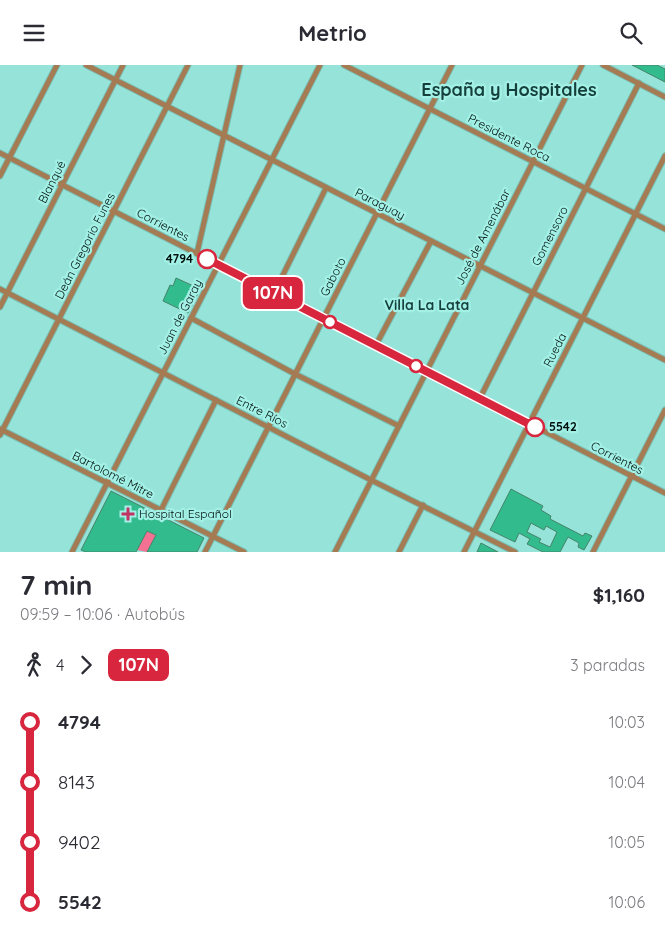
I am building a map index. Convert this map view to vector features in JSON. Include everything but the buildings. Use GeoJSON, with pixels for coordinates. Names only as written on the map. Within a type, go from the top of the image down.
{"type":"FeatureCollection","features":[{"type":"Feature","properties":{"kind":"street"},"geometry":{"type":"LineString","coordinates":[[0,176],[57,65]]}},
{"type":"Feature","properties":{"kind":"street","name":"Paraguay"},"geometry":{"type":"LineString","coordinates":[[86,65],[665,360]]}},
{"type":"Feature","properties":{"kind":"street","name":"Blanqué"},"geometry":{"type":"LineString","coordinates":[[0,307],[123,65]]}},
{"type":"Feature","properties":{"kind":"street","name":"Deán Gregorio Funes"},"geometry":{"type":"LineString","coordinates":[[1,431],[188,65]]}},
{"type":"Feature","properties":{"kind":"street"},"geometry":{"type":"LineString","coordinates":[[197,253],[240,65]]}},
{"type":"Feature","properties":{"kind":"street","name":"Juan de Garay"},"geometry":{"type":"LineString","coordinates":[[72,552],[320,65]]}},
{"type":"Feature","properties":{"kind":"street","name":"Presidente Roca"},"geometry":{"type":"LineString","coordinates":[[344,65],[665,229]]}},
{"type":"Feature","properties":{"kind":"street","name":"Gaboto"},"geometry":{"type":"LineString","coordinates":[[205,552],[452,65]]}},
{"type":"Feature","properties":{"kind":"street","name":"José de Amenábar"},"geometry":{"type":"LineString","coordinates":[[334,552],[582,65]]}},
{"type":"Feature","properties":{"kind":"street"},"geometry":{"type":"LineString","coordinates":[[603,65],[665,97]]}},
{"type":"Feature","properties":{"kind":"street","name":"Gomensoro"},"geometry":{"type":"LineString","coordinates":[[480,398],[639,83]]}},
{"type":"Feature","properties":{"kind":"street","name":"Corrientes"},"geometry":{"type":"LineString","coordinates":[[0,153],[665,493]]}},
{"type":"Feature","properties":{"kind":"street","name":"Rueda"},"geometry":{"type":"LineString","coordinates":[[464,552],[665,156]]}},
{"type":"Feature","properties":{"kind":"street"},"geometry":{"type":"LineString","coordinates":[[274,293],[326,188]]}},
{"type":"Feature","properties":{"kind":"street"},"geometry":{"type":"LineString","coordinates":[[376,345],[431,241]]}},
{"type":"Feature","properties":{"kind":"street","name":"Entre Ríos"},"geometry":{"type":"LineString","coordinates":[[0,289],[514,552]]}},
{"type":"Feature","properties":{"kind":"street"},"geometry":{"type":"LineString","coordinates":[[191,318],[295,374],[399,426]]}},
{"type":"Feature","properties":{"kind":"street"},"geometry":{"type":"LineString","coordinates":[[161,510],[216,400]]}},
{"type":"Feature","properties":{"kind":"street"},"geometry":{"type":"LineString","coordinates":[[594,552],[665,410]]}},
{"type":"Feature","properties":{"kind":"street","name":"Bartolomé Mitre"},"geometry":{"type":"LineString","coordinates":[[1,431],[244,552]]}},
{"type":"Feature","properties":{"kind":"street"},"geometry":{"type":"LineString","coordinates":[[399,552],[423,505]]}},
{"type":"Feature","properties":{"kind":"shaded area"},"geometry":{"type":"Polygon","coordinates":[[[147,531],[156,535],[147,552],[137,550],[147,531]]]}},
{"type":"Feature","properties":{"kind":"bus line","name":"107N"},"geometry":{"type":"LineString","coordinates":[[207,259],[535,427]]}},
{"type":"Feature","properties":{"kind":"place","name":"4794"},"geometry":{"type":"Point","coordinates":[207,259]}},
{"type":"Feature","properties":{"kind":"place","name":"5542"},"geometry":{"type":"Point","coordinates":[535,427]}},
{"type":"Feature","properties":{"kind":"place","name":"Hospital Español"},"geometry":{"type":"Point","coordinates":[128,514]}},
{"type":"Feature","properties":{"kind":"district","name":"España y Hospitales"},"geometry":{"type":"Point","coordinates":[509,90]}},
{"type":"Feature","properties":{"kind":"district","name":"Villa La Lata"},"geometry":{"type":"Point","coordinates":[427,305]}}]}
